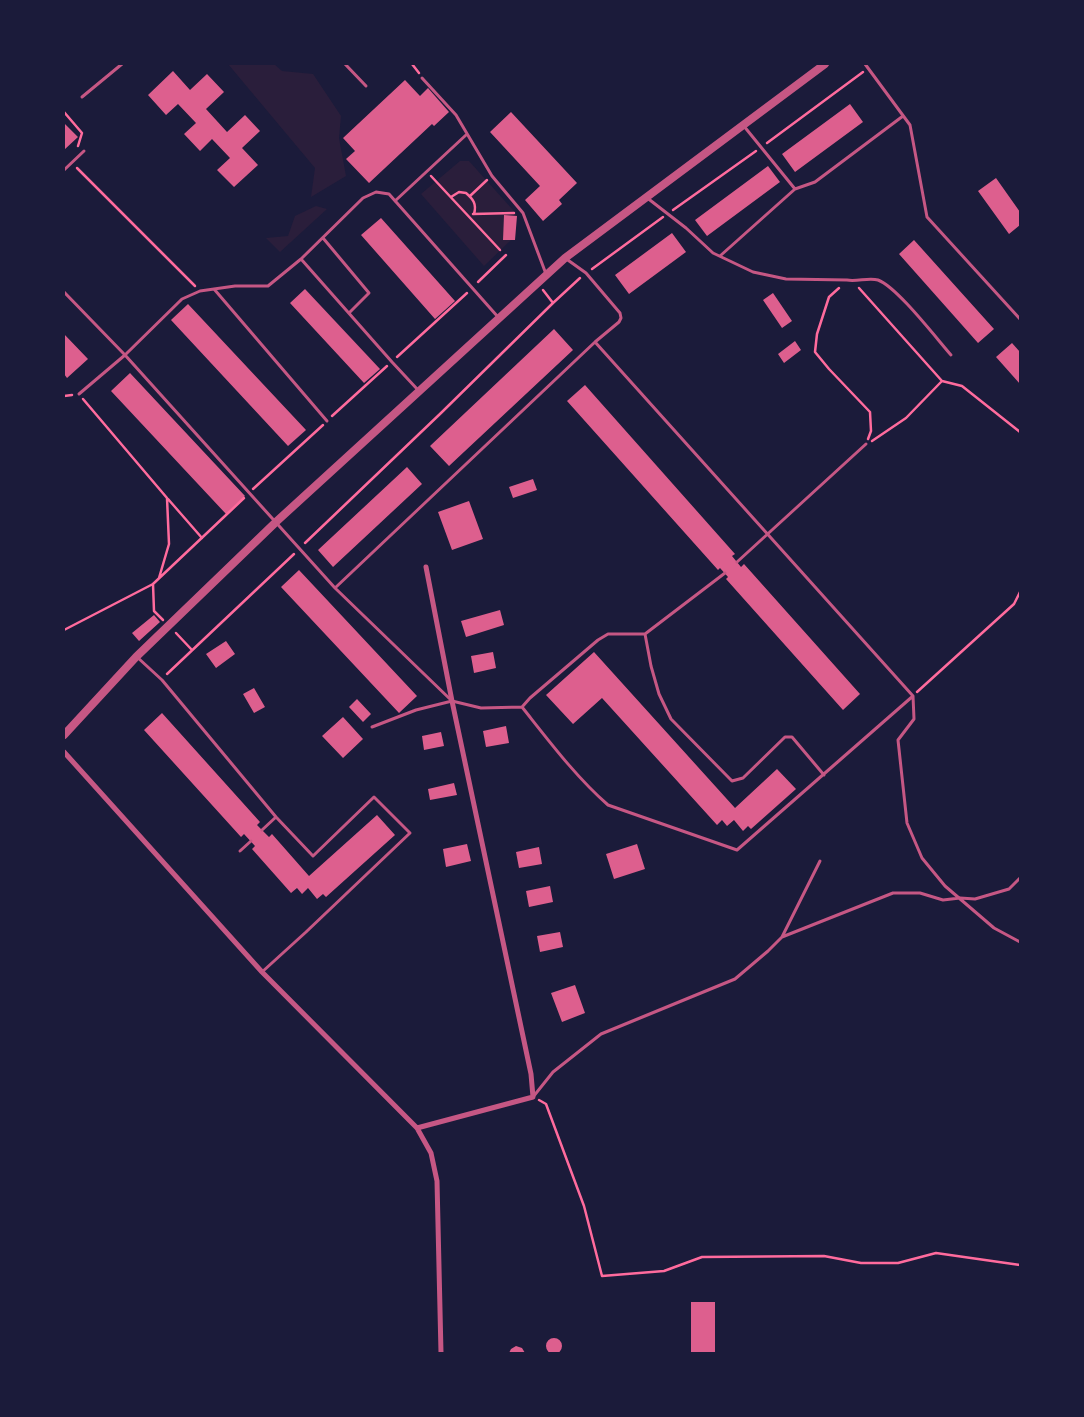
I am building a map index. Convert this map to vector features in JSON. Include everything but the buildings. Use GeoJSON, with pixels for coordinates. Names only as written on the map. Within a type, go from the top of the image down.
{"type":"FeatureCollection","features":[{"type":"Feature","properties":{"kind":"street"},"geometry":{"type":"LineString","coordinates":[[64,735],[137,656],[277,521],[565,258],[825,64]]}},
{"type":"Feature","properties":{"kind":"street"},"geometry":{"type":"LineString","coordinates":[[417,1128],[533,1097],[531,1074],[452,701],[426,567]]}},
{"type":"Feature","properties":{"kind":"street"},"geometry":{"type":"LineString","coordinates":[[64,752],[262,972],[417,1128],[431,1153],[437,1181],[441,1353]]}},
{"type":"Feature","properties":{"kind":"lane"},"geometry":{"type":"LineString","coordinates":[[82,97],[122,64]]}},
{"type":"Feature","properties":{"kind":"lane"},"geometry":{"type":"LineString","coordinates":[[346,64],[366,86]]}},
{"type":"Feature","properties":{"kind":"lane"},"geometry":{"type":"LineString","coordinates":[[865,64],[910,125],[927,217],[1020,319]]}},
{"type":"Feature","properties":{"kind":"lane"},"geometry":{"type":"LineString","coordinates":[[422,78],[456,115],[466,135],[492,176],[523,213],[546,275]]}},
{"type":"Feature","properties":{"kind":"lane"},"geometry":{"type":"LineString","coordinates":[[720,256],[795,189],[816,182],[904,116]]}},
{"type":"Feature","properties":{"kind":"lane"},"geometry":{"type":"LineString","coordinates":[[743,125],[795,189]]}},
{"type":"Feature","properties":{"kind":"lane"},"geometry":{"type":"LineString","coordinates":[[395,201],[466,135]]}},
{"type":"Feature","properties":{"kind":"lane"},"geometry":{"type":"LineString","coordinates":[[64,170],[84,151]]}},
{"type":"Feature","properties":{"kind":"lane"},"geometry":{"type":"LineString","coordinates":[[79,394],[125,354],[182,299],[200,291],[213,289],[235,286],[268,286],[301,259],[363,198],[376,192],[389,194],[499,318]]}},
{"type":"Feature","properties":{"kind":"lane"},"geometry":{"type":"LineString","coordinates":[[646,197],[686,228],[713,253],[753,272],[786,279],[853,281],[876,279],[891,287],[951,355]]}},
{"type":"Feature","properties":{"kind":"lane"},"geometry":{"type":"LineString","coordinates":[[323,238],[369,293],[349,313]]}},
{"type":"Feature","properties":{"kind":"lane"},"geometry":{"type":"LineString","coordinates":[[335,588],[595,342],[619,322],[621,318],[620,312],[586,273],[565,258]]}},
{"type":"Feature","properties":{"kind":"lane"},"geometry":{"type":"LineString","coordinates":[[301,259],[420,392]]}},
{"type":"Feature","properties":{"kind":"lane"},"geometry":{"type":"LineString","coordinates":[[213,289],[327,421]]}},
{"type":"Feature","properties":{"kind":"lane"},"geometry":{"type":"LineString","coordinates":[[64,292],[125,354],[277,521],[299,549],[335,588],[452,701]]}},
{"type":"Feature","properties":{"kind":"lane"},"geometry":{"type":"LineString","coordinates":[[595,342],[913,696],[914,719],[898,740],[907,824],[922,858],[944,886],[994,928],[1020,942]]}},
{"type":"Feature","properties":{"kind":"lane"},"geometry":{"type":"LineString","coordinates":[[737,562],[866,444]]}},
{"type":"Feature","properties":{"kind":"lane"},"geometry":{"type":"LineString","coordinates":[[372,727],[416,710],[452,701],[481,708],[522,707],[598,640],[608,634],[646,634],[725,573]]}},
{"type":"Feature","properties":{"kind":"lane"},"geometry":{"type":"LineString","coordinates":[[646,634],[651,666],[659,694],[671,719],[732,781],[743,778],[785,738],[792,738],[824,775]]}},
{"type":"Feature","properties":{"kind":"lane"},"geometry":{"type":"LineString","coordinates":[[137,656],[162,680],[276,818],[312,856],[374,797],[410,833],[262,972]]}},
{"type":"Feature","properties":{"kind":"lane"},"geometry":{"type":"LineString","coordinates":[[522,707],[563,758],[608,805],[737,850],[913,696]]}},
{"type":"Feature","properties":{"kind":"lane"},"geometry":{"type":"LineString","coordinates":[[262,830],[276,818]]}},
{"type":"Feature","properties":{"kind":"lane"},"geometry":{"type":"LineString","coordinates":[[240,851],[251,841]]}},
{"type":"Feature","properties":{"kind":"lane"},"geometry":{"type":"LineString","coordinates":[[533,1097],[553,1072],[601,1034],[735,979],[782,937],[820,861]]}},
{"type":"Feature","properties":{"kind":"lane"},"geometry":{"type":"LineString","coordinates":[[782,937],[893,893],[920,893],[943,900],[975,899],[1009,889],[1020,878]]}},
{"type":"Feature","properties":{"kind":"path"},"geometry":{"type":"LineString","coordinates":[[162,680],[441,413],[553,302],[586,273],[868,68]]}},
{"type":"Feature","properties":{"kind":"path"},"geometry":{"type":"LineString","coordinates":[[64,112],[82,133],[72,163],[200,291]]}},
{"type":"Feature","properties":{"kind":"path"},"geometry":{"type":"LineString","coordinates":[[427,171],[500,250]]}},
{"type":"Feature","properties":{"kind":"path"},"geometry":{"type":"LineString","coordinates":[[470,196],[492,176]]}},
{"type":"Feature","properties":{"kind":"path"},"geometry":{"type":"LineString","coordinates":[[451,197],[459,192],[470,196],[474,201],[475,208],[474,214],[470,218]]}},
{"type":"Feature","properties":{"kind":"path"},"geometry":{"type":"LineString","coordinates":[[474,214],[523,213]]}},
{"type":"Feature","properties":{"kind":"path"},"geometry":{"type":"LineString","coordinates":[[64,630],[158,580],[250,492],[506,255]]}},
{"type":"Feature","properties":{"kind":"path"},"geometry":{"type":"LineString","coordinates":[[847,280],[829,297],[817,334],[815,352],[870,412],[871,431],[866,444]]}},
{"type":"Feature","properties":{"kind":"path"},"geometry":{"type":"LineString","coordinates":[[853,281],[942,381],[962,386],[1020,432]]}},
{"type":"Feature","properties":{"kind":"path"},"geometry":{"type":"LineString","coordinates":[[542,288],[553,302]]}},
{"type":"Feature","properties":{"kind":"path"},"geometry":{"type":"LineString","coordinates":[[866,444],[906,418],[942,381]]}},
{"type":"Feature","properties":{"kind":"path"},"geometry":{"type":"LineString","coordinates":[[64,396],[79,394],[202,538]]}},
{"type":"Feature","properties":{"kind":"path"},"geometry":{"type":"LineString","coordinates":[[158,580],[169,544],[167,498]]}},
{"type":"Feature","properties":{"kind":"path"},"geometry":{"type":"LineString","coordinates":[[153,584],[154,611],[164,621]]}},
{"type":"Feature","properties":{"kind":"path"},"geometry":{"type":"LineString","coordinates":[[913,696],[1014,604],[1020,592]]}},
{"type":"Feature","properties":{"kind":"path"},"geometry":{"type":"LineString","coordinates":[[176,633],[192,650]]}},
{"type":"Feature","properties":{"kind":"path"},"geometry":{"type":"LineString","coordinates":[[533,1097],[546,1104],[584,1206],[602,1276],[664,1271],[702,1257],[824,1256],[861,1263],[898,1263],[936,1254],[1020,1265]]}},
{"type":"Feature","properties":{"kind":"shaded area"},"geometry":{"type":"Polygon","coordinates":[[[228,64],[274,64],[282,71],[313,74],[341,116],[339,138],[346,176],[311,197],[315,168],[228,64]]]}},
{"type":"Feature","properties":{"kind":"shaded area"},"geometry":{"type":"Polygon","coordinates":[[[460,161],[469,161],[517,216],[504,215],[503,239],[511,240],[484,266],[421,194],[460,161]]]}},
{"type":"Feature","properties":{"kind":"shaded area"},"geometry":{"type":"Polygon","coordinates":[[[316,206],[327,209],[280,252],[266,238],[288,236],[295,216],[316,206]]]}}]}
